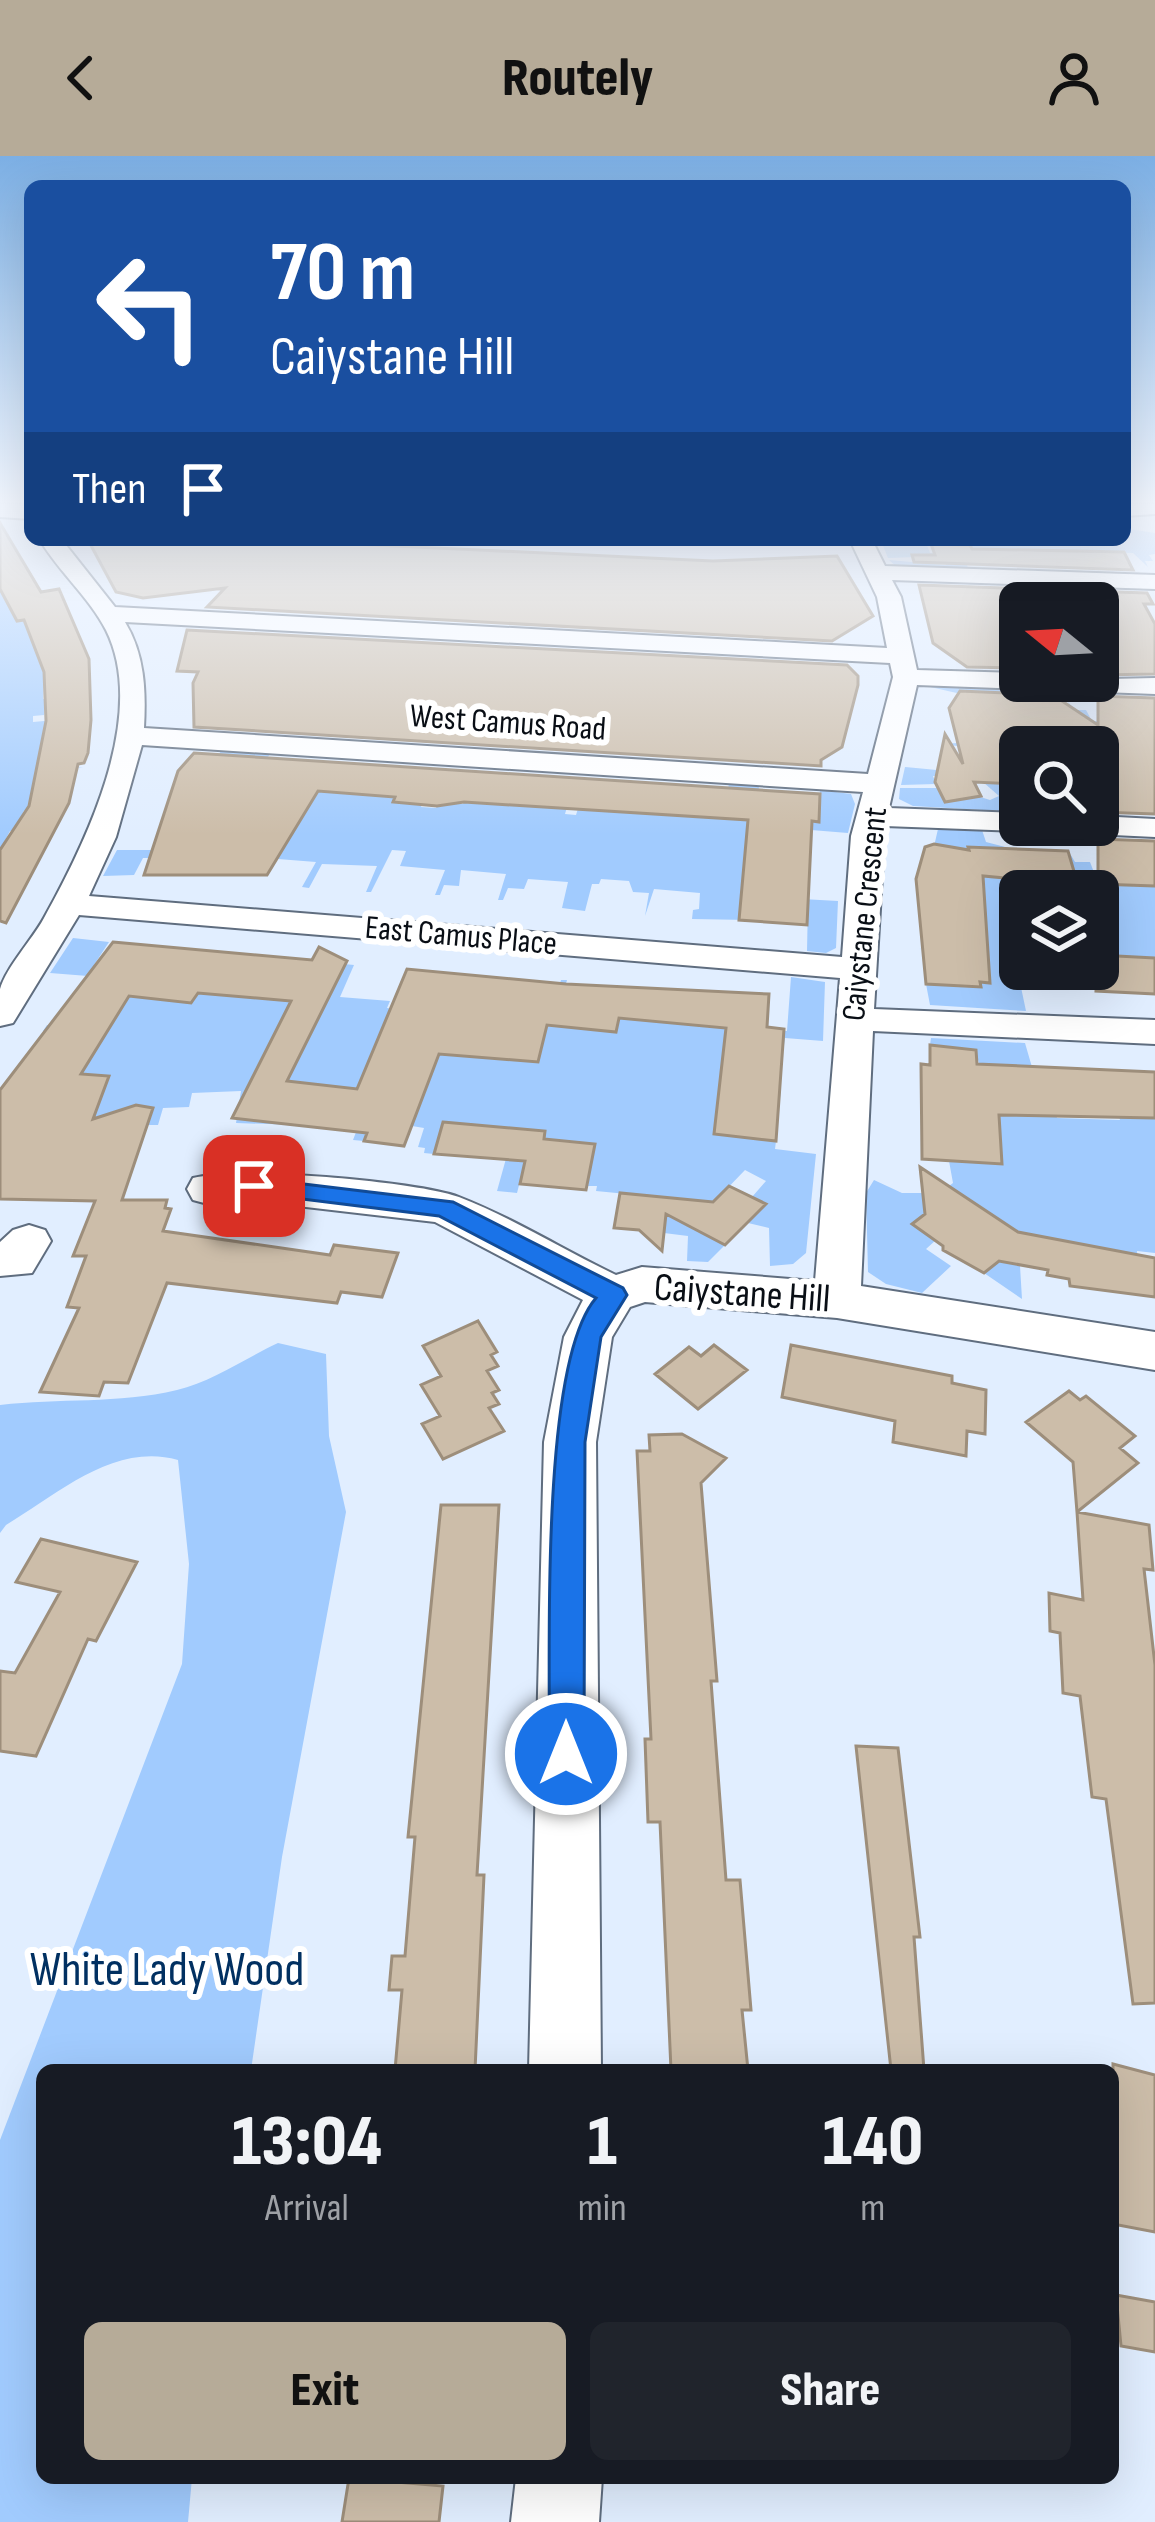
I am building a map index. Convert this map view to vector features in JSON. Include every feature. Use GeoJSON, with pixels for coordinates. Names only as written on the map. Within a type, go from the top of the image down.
{"type":"FeatureCollection","features":[{"type":"Feature","properties":{"kind":"street"},"geometry":{"type":"LineString","coordinates":[[0,1015],[65,904],[109,812],[133,736],[133,677],[109,614]]}},
{"type":"Feature","properties":{"kind":"street"},"geometry":{"type":"LineString","coordinates":[[115,614],[905,666],[999,678]]}},
{"type":"Feature","properties":{"kind":"street"},"geometry":{"type":"LineString","coordinates":[[891,614],[905,666]]}},
{"type":"Feature","properties":{"kind":"street","name":"Caiystane Crescent"},"geometry":{"type":"LineString","coordinates":[[837,1300],[854,1018],[874,800],[905,666]]}},
{"type":"Feature","properties":{"kind":"street"},"geometry":{"type":"LineString","coordinates":[[1119,685],[1155,686]]}},
{"type":"Feature","properties":{"kind":"street","name":"West Camus Road"},"geometry":{"type":"LineString","coordinates":[[133,736],[874,800],[999,819]]}},
{"type":"Feature","properties":{"kind":"street"},"geometry":{"type":"LineString","coordinates":[[1119,826],[1155,828]]}},
{"type":"Feature","properties":{"kind":"street","name":"East Camus Place"},"geometry":{"type":"LineString","coordinates":[[65,904],[858,969]]}},
{"type":"Feature","properties":{"kind":"street"},"geometry":{"type":"LineString","coordinates":[[854,1018],[1155,1032]]}},
{"type":"Feature","properties":{"kind":"street","name":"Caiystane Hill"},"geometry":{"type":"LineString","coordinates":[[208,1190],[254,1186],[444,1208],[614,1295],[642,1284],[837,1300],[1155,1351]]}},
{"type":"Feature","properties":{"kind":"street"},"geometry":{"type":"LineString","coordinates":[[565,2064],[570,1442],[588,1337],[595,1318],[614,1295]]}},
{"type":"Feature","properties":{"kind":"street"},"geometry":{"type":"LineString","coordinates":[[555,2522],[558,2484]]}},
{"type":"Feature","properties":{"kind":"green space"},"geometry":{"type":"Polygon","coordinates":[[[0,614],[21,614],[16,620],[25,620],[34,644],[80,678],[44,682],[43,699],[54,698],[53,702],[45,704],[44,715],[33,716],[33,722],[66,719],[43,745],[90,741],[40,767],[83,767],[35,773],[31,806],[23,812],[49,830],[10,831],[0,850],[0,614]]]}},
{"type":"Feature","properties":{"kind":"green space"},"geometry":{"type":"Polygon","coordinates":[[[926,686],[999,687],[999,702],[1016,702],[1026,726],[999,726],[999,796],[975,775],[933,776],[936,784],[901,785],[905,767],[961,769],[989,750],[941,744],[957,743],[983,699],[926,686]]]}},
{"type":"Feature","properties":{"kind":"green space"},"geometry":{"type":"Polygon","coordinates":[[[1068,702],[1075,710],[1086,710],[1092,721],[1128,722],[1119,730],[1069,726],[1076,722],[1068,702]]]}},
{"type":"Feature","properties":{"kind":"green space"},"geometry":{"type":"Polygon","coordinates":[[[223,748],[272,751],[263,764],[338,793],[346,793],[352,782],[396,796],[393,802],[403,803],[416,777],[433,778],[421,807],[436,808],[439,802],[463,804],[469,792],[487,804],[567,807],[565,814],[576,815],[580,802],[725,809],[729,783],[759,785],[757,818],[818,822],[820,790],[851,794],[855,804],[848,833],[749,825],[784,898],[838,901],[836,948],[826,953],[807,951],[808,902],[749,920],[692,919],[693,910],[699,909],[700,893],[654,889],[645,916],[649,893],[633,892],[629,881],[601,879],[592,884],[585,911],[562,908],[568,882],[528,879],[524,889],[508,888],[503,900],[498,900],[506,874],[461,870],[459,886],[444,885],[440,895],[435,895],[445,870],[400,866],[406,851],[392,850],[371,892],[366,892],[377,866],[322,864],[309,888],[302,887],[316,862],[278,859],[294,828],[283,828],[253,875],[224,875],[229,858],[143,858],[134,875],[103,876],[117,850],[213,850],[217,757],[223,748]]]}},
{"type":"Feature","properties":{"kind":"green space"},"geometry":{"type":"Polygon","coordinates":[[[900,788],[938,788],[942,795],[990,800],[999,796],[999,811],[913,806],[899,799],[900,788]]]}},
{"type":"Feature","properties":{"kind":"green space"},"geometry":{"type":"Polygon","coordinates":[[[938,829],[982,830],[986,842],[1013,849],[1019,870],[999,870],[999,990],[1022,990],[1026,1011],[930,1005],[926,984],[980,987],[979,979],[991,979],[986,963],[943,950],[919,949],[931,948],[945,914],[919,912],[938,829]]]}},
{"type":"Feature","properties":{"kind":"green space"},"geometry":{"type":"Polygon","coordinates":[[[1069,852],[1075,862],[1090,862],[1093,870],[1063,870],[1061,864],[1073,864],[1069,852]]]}},
{"type":"Feature","properties":{"kind":"green space"},"geometry":{"type":"Polygon","coordinates":[[[1155,872],[1155,962],[1119,961],[1119,881],[1155,872]]]}},
{"type":"Feature","properties":{"kind":"green space"},"geometry":{"type":"Polygon","coordinates":[[[73,938],[109,942],[94,965],[249,986],[265,955],[271,956],[263,971],[265,998],[291,1001],[274,1039],[307,1042],[344,964],[354,965],[340,997],[390,1001],[387,1008],[404,1010],[449,1055],[461,1056],[488,977],[494,977],[484,1008],[548,1025],[561,980],[567,980],[559,1013],[616,1032],[627,986],[634,986],[627,1019],[787,1031],[791,977],[825,982],[823,1041],[785,1038],[784,1045],[728,1040],[719,1084],[781,1091],[779,1104],[720,1098],[714,1134],[776,1141],[775,1149],[816,1154],[806,1253],[793,1264],[770,1266],[769,1228],[748,1223],[766,1204],[752,1197],[766,1181],[745,1170],[691,1226],[725,1245],[708,1262],[687,1261],[688,1236],[664,1233],[668,1198],[596,1191],[597,1186],[588,1186],[594,1144],[573,1142],[528,1150],[517,1193],[497,1191],[514,1130],[424,1153],[425,1148],[418,1147],[424,1128],[412,1126],[416,1114],[377,1110],[364,1141],[353,1140],[358,1127],[236,1123],[241,1091],[192,1093],[189,1107],[163,1108],[158,1125],[146,1125],[136,1105],[120,1111],[86,1142],[59,1201],[47,1200],[59,1172],[0,1132],[104,1089],[109,1077],[56,1071],[86,1036],[43,1031],[47,1025],[107,1031],[88,976],[50,973],[73,938]]]}},
{"type":"Feature","properties":{"kind":"green space"},"geometry":{"type":"Polygon","coordinates":[[[931,1038],[1025,1043],[1036,1081],[1057,1118],[1120,1120],[1109,1086],[1155,1118],[1155,1253],[1137,1251],[1140,1294],[1121,1291],[1117,1250],[1049,1238],[1028,1245],[1027,1266],[1020,1266],[1022,1299],[984,1273],[946,1199],[912,1224],[936,1240],[926,1249],[951,1266],[922,1293],[886,1284],[868,1272],[866,1193],[874,1180],[902,1193],[940,1193],[953,1183],[949,1161],[1002,1163],[999,1128],[975,1050],[930,1045],[931,1038]]]}},
{"type":"Feature","properties":{"kind":"green space","name":"White Lady Wood"},"geometry":{"type":"Polygon","coordinates":[[[278,1343],[326,1354],[329,1436],[346,1512],[282,1857],[252,2064],[36,2064],[36,2484],[191,2484],[188,2522],[0,2522],[0,2140],[182,1664],[189,1564],[178,1460],[154,1456],[109,1464],[88,1474],[0,1533],[0,1405],[133,1397],[177,1390],[278,1343]]]}},
{"type":"Feature","properties":{"kind":"building"},"geometry":{"type":"Polygon","coordinates":[[[14,614],[70,614],[89,659],[91,720],[88,753],[84,763],[78,764],[69,803],[6,923],[0,921],[0,850],[29,806],[46,721],[44,672],[24,620],[17,621],[14,614]]]}},
{"type":"Feature","properties":{"kind":"building"},"geometry":{"type":"Polygon","coordinates":[[[343,614],[872,614],[832,641],[343,614]]]}},
{"type":"Feature","properties":{"kind":"building"},"geometry":{"type":"Polygon","coordinates":[[[926,614],[999,614],[999,668],[967,667],[933,643],[926,614]]]}},
{"type":"Feature","properties":{"kind":"building"},"geometry":{"type":"Polygon","coordinates":[[[1119,614],[1150,614],[1155,624],[1155,674],[1119,675],[1119,614]]]}},
{"type":"Feature","properties":{"kind":"building"},"geometry":{"type":"Polygon","coordinates":[[[187,630],[847,665],[858,676],[858,685],[842,747],[821,760],[821,766],[194,727],[193,683],[198,672],[177,671],[187,630]]]}},
{"type":"Feature","properties":{"kind":"building"},"geometry":{"type":"Polygon","coordinates":[[[960,691],[999,693],[999,702],[1064,702],[1098,725],[1098,702],[1119,702],[1119,697],[1155,698],[1155,814],[1119,813],[1119,726],[999,726],[999,783],[974,782],[981,796],[945,802],[935,782],[945,734],[963,764],[949,708],[960,691]]]}},
{"type":"Feature","properties":{"kind":"building"},"geometry":{"type":"Polygon","coordinates":[[[194,753],[820,794],[819,822],[812,821],[807,925],[739,920],[748,820],[464,802],[437,806],[393,802],[395,797],[318,791],[267,875],[144,875],[178,771],[194,753]]]}},
{"type":"Feature","properties":{"kind":"building"},"geometry":{"type":"Polygon","coordinates":[[[1119,840],[1155,841],[1155,886],[1119,885],[1119,870],[1098,870],[1098,846],[1119,846],[1119,840]]]}},
{"type":"Feature","properties":{"kind":"building"},"geometry":{"type":"Polygon","coordinates":[[[925,847],[1068,851],[1074,870],[999,870],[999,878],[983,876],[990,983],[980,982],[981,987],[926,984],[916,879],[925,847]]]}},
{"type":"Feature","properties":{"kind":"building"},"geometry":{"type":"Polygon","coordinates":[[[113,942],[312,960],[319,947],[347,961],[287,1081],[357,1089],[407,969],[566,984],[769,994],[767,1027],[784,1029],[776,1141],[714,1134],[726,1028],[619,1018],[616,1032],[547,1025],[538,1062],[439,1054],[404,1146],[364,1141],[367,1133],[232,1118],[291,1001],[198,993],[191,1003],[129,996],[81,1074],[109,1076],[93,1119],[136,1105],[153,1108],[122,1200],[167,1200],[165,1208],[171,1209],[163,1231],[330,1255],[334,1245],[398,1253],[382,1297],[341,1292],[337,1303],[167,1283],[128,1383],[104,1382],[99,1396],[40,1392],[79,1308],[67,1307],[86,1256],[73,1256],[95,1201],[0,1199],[0,1090],[113,942]]]}},
{"type":"Feature","properties":{"kind":"building"},"geometry":{"type":"Polygon","coordinates":[[[1119,956],[1155,958],[1155,994],[1096,991],[1119,990],[1119,956]]]}},
{"type":"Feature","properties":{"kind":"building"},"geometry":{"type":"Polygon","coordinates":[[[930,1045],[976,1050],[977,1064],[1155,1072],[1155,1118],[999,1115],[1002,1164],[922,1159],[921,1064],[930,1065],[930,1045]]]}},
{"type":"Feature","properties":{"kind":"building"},"geometry":{"type":"Polygon","coordinates":[[[443,1122],[545,1131],[544,1139],[595,1144],[586,1190],[520,1184],[525,1161],[434,1154],[443,1122]]]}},
{"type":"Feature","properties":{"kind":"building"},"geometry":{"type":"Polygon","coordinates":[[[920,1167],[1018,1232],[1155,1258],[1155,1297],[1070,1286],[1069,1279],[1047,1275],[1048,1270],[999,1261],[984,1273],[943,1250],[912,1224],[925,1214],[920,1167]]]}},
{"type":"Feature","properties":{"kind":"building"},"geometry":{"type":"Polygon","coordinates":[[[729,1186],[766,1204],[725,1245],[666,1214],[662,1251],[639,1230],[614,1228],[620,1193],[713,1202],[729,1186]]]}},
{"type":"Feature","properties":{"kind":"building"},"geometry":{"type":"Polygon","coordinates":[[[478,1321],[497,1352],[491,1355],[498,1366],[487,1371],[499,1390],[492,1393],[499,1404],[489,1408],[504,1431],[443,1459],[422,1424],[440,1416],[421,1385],[441,1376],[423,1346],[478,1321]]]}},
{"type":"Feature","properties":{"kind":"building"},"geometry":{"type":"Polygon","coordinates":[[[714,1345],[747,1370],[698,1409],[655,1374],[689,1347],[701,1356],[714,1345]]]}},
{"type":"Feature","properties":{"kind":"building"},"geometry":{"type":"Polygon","coordinates":[[[791,1345],[952,1376],[952,1383],[986,1390],[985,1434],[967,1431],[966,1456],[893,1442],[895,1421],[782,1397],[791,1345]]]}},
{"type":"Feature","properties":{"kind":"building"},"geometry":{"type":"Polygon","coordinates":[[[1069,1391],[1080,1400],[1086,1396],[1135,1436],[1120,1448],[1138,1463],[1077,1512],[1073,1462],[1026,1422],[1069,1391]]]}},
{"type":"Feature","properties":{"kind":"building"},"geometry":{"type":"Polygon","coordinates":[[[682,1434],[726,1458],[701,1483],[726,1880],[740,1880],[751,2010],[742,2010],[747,2064],[671,2064],[660,1822],[648,1822],[645,1739],[651,1739],[637,1451],[650,1451],[649,1435],[682,1434]]]}},
{"type":"Feature","properties":{"kind":"building"},"geometry":{"type":"Polygon","coordinates":[[[441,1505],[499,1505],[477,1875],[484,1875],[475,2064],[396,2064],[402,1990],[389,1990],[392,1956],[405,1956],[415,1837],[408,1837],[441,1505]]]}},
{"type":"Feature","properties":{"kind":"building"},"geometry":{"type":"Polygon","coordinates":[[[1077,1512],[1149,1525],[1153,1570],[1144,1569],[1155,1665],[1155,2003],[1133,2004],[1106,1799],[1092,1797],[1080,1696],[1063,1693],[1060,1633],[1050,1631],[1049,1593],[1083,1600],[1077,1512]]]}},
{"type":"Feature","properties":{"kind":"building"},"geometry":{"type":"Polygon","coordinates":[[[41,1539],[137,1562],[96,1641],[88,1639],[36,1756],[0,1751],[0,1671],[15,1673],[60,1592],[16,1582],[41,1539]]]}},
{"type":"Feature","properties":{"kind":"building"},"geometry":{"type":"Polygon","coordinates":[[[856,1746],[898,1748],[920,1937],[914,1937],[924,2064],[890,2064],[856,1746]]]}},
{"type":"Feature","properties":{"kind":"building"},"geometry":{"type":"Polygon","coordinates":[[[1119,2066],[1155,2075],[1155,2232],[1119,2225],[1119,2066]]]}},
{"type":"Feature","properties":{"kind":"building"},"geometry":{"type":"Polygon","coordinates":[[[1119,2296],[1155,2302],[1155,2352],[1121,2346],[1119,2296]]]}},
{"type":"Feature","properties":{"kind":"building"},"geometry":{"type":"Polygon","coordinates":[[[348,2484],[443,2486],[439,2522],[342,2522],[348,2484]]]}},
{"type":"Feature","properties":{"kind":"route"},"geometry":{"type":"LineString","coordinates":[[254,1186],[444,1208],[614,1295],[595,1318],[588,1337],[570,1442],[566,1754]]}}]}
